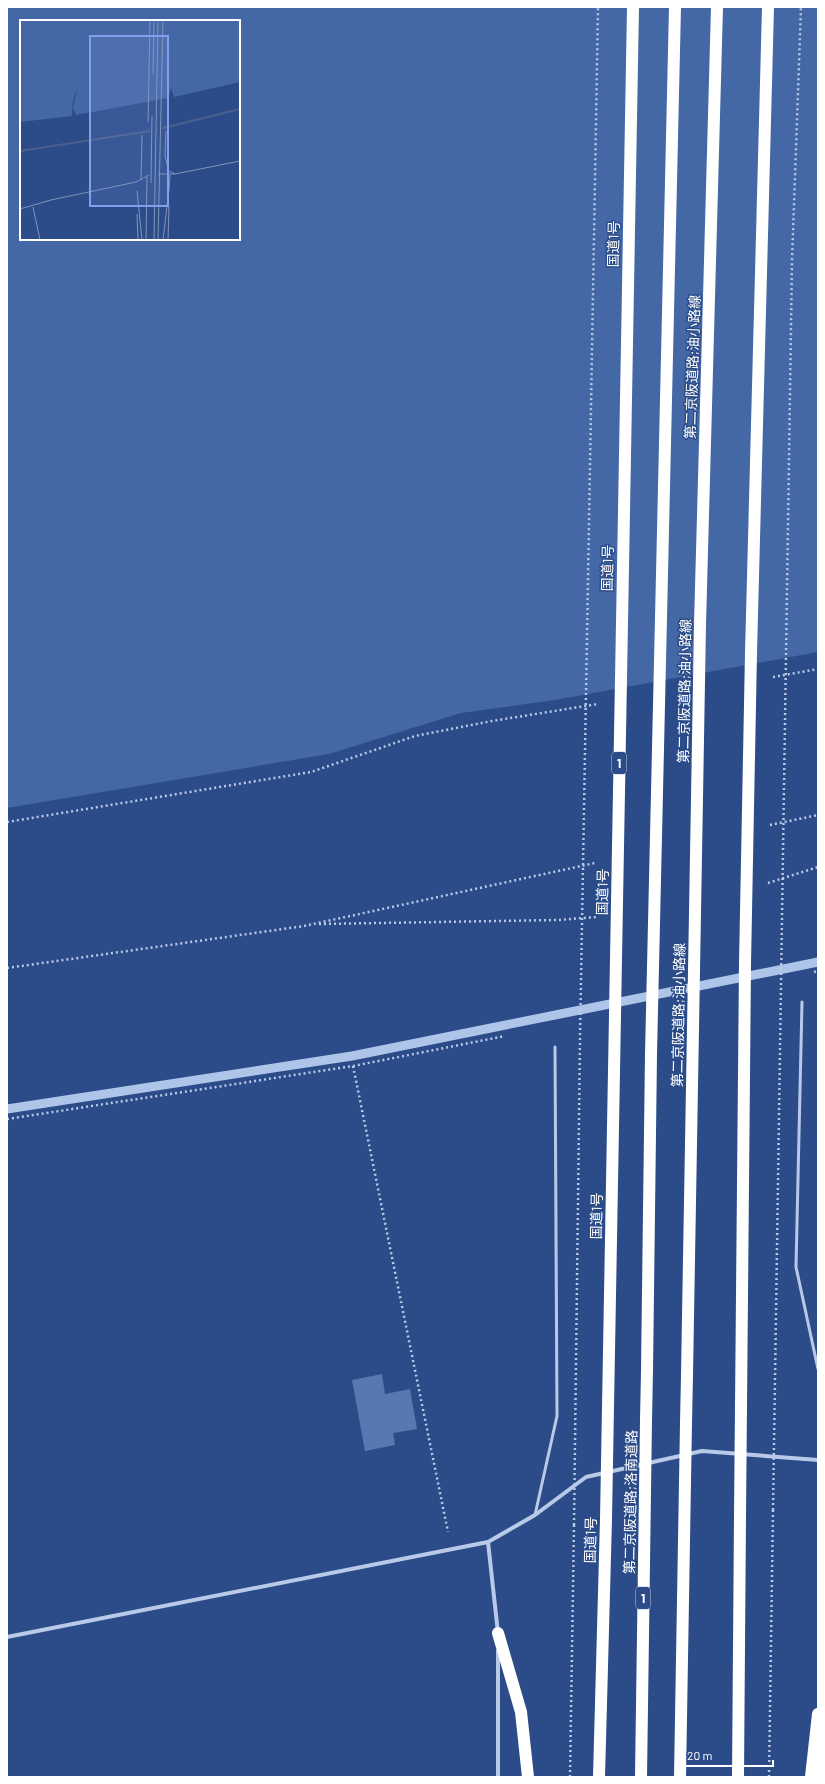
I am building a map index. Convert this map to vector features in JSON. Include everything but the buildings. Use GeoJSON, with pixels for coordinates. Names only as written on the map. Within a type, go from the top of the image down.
{"type":"FeatureCollection","features":[{"type":"Feature","properties":{"kind":"highway","name":"国道1号"},"geometry":{"type":"LineString","coordinates":[[599,1777],[606,1519],[633,7]]}},
{"type":"Feature","properties":{"kind":"highway","name":"第二京阪道路;油小路線"},"geometry":{"type":"LineString","coordinates":[[646,1371],[652,1030],[675,7]]}},
{"type":"Feature","properties":{"kind":"highway","name":"第二京阪道路;油小路線"},"geometry":{"type":"LineString","coordinates":[[680,1777],[700,632],[717,7]]}},
{"type":"Feature","properties":{"kind":"highway"},"geometry":{"type":"LineString","coordinates":[[738,1777],[745,971],[750,684],[768,7]]}},
{"type":"Feature","properties":{"kind":"highway","name":"第二京阪道路;洛南道路"},"geometry":{"type":"LineString","coordinates":[[641,1777],[646,1371]]}},
{"type":"Feature","properties":{"kind":"highway"},"geometry":{"type":"LineString","coordinates":[[498,1633],[521,1712],[528,1777]]}},
{"type":"Feature","properties":{"kind":"highway"},"geometry":{"type":"LineString","coordinates":[[811,1777],[818,1714]]}},
{"type":"Feature","properties":{"kind":"street"},"geometry":{"type":"LineString","coordinates":[[7,1637],[488,1542],[535,1515],[586,1478],[702,1451],[818,1460]]}},
{"type":"Feature","properties":{"kind":"street"},"geometry":{"type":"LineString","coordinates":[[488,1542],[498,1633],[498,1777]]}},
{"type":"Feature","properties":{"kind":"lane"},"geometry":{"type":"LineString","coordinates":[[802,1002],[796,1267],[818,1369]]}},
{"type":"Feature","properties":{"kind":"lane"},"geometry":{"type":"LineString","coordinates":[[535,1515],[557,1416],[555,1047]]}},
{"type":"Feature","properties":{"kind":"path"},"geometry":{"type":"LineString","coordinates":[[570,1777],[580,1030],[598,7]]}},
{"type":"Feature","properties":{"kind":"path"},"geometry":{"type":"LineString","coordinates":[[769,1777],[792,261],[801,7]]}},
{"type":"Feature","properties":{"kind":"path"},"geometry":{"type":"LineString","coordinates":[[768,677],[818,669]]}},
{"type":"Feature","properties":{"kind":"path"},"geometry":{"type":"LineString","coordinates":[[7,822],[312,772],[415,736],[492,721],[603,704]]}},
{"type":"Feature","properties":{"kind":"path"},"geometry":{"type":"LineString","coordinates":[[764,827],[818,815]]}},
{"type":"Feature","properties":{"kind":"path"},"geometry":{"type":"LineString","coordinates":[[7,968],[312,924],[600,862]]}},
{"type":"Feature","properties":{"kind":"path"},"geometry":{"type":"LineString","coordinates":[[765,884],[818,867]]}},
{"type":"Feature","properties":{"kind":"path"},"geometry":{"type":"LineString","coordinates":[[312,924],[558,920],[598,917]]}},
{"type":"Feature","properties":{"kind":"path"},"geometry":{"type":"LineString","coordinates":[[814,972],[818,971]]}},
{"type":"Feature","properties":{"kind":"path"},"geometry":{"type":"LineString","coordinates":[[7,1119],[353,1066],[505,1036]]}},
{"type":"Feature","properties":{"kind":"path"},"geometry":{"type":"LineString","coordinates":[[353,1066],[452,1549]]}},
{"type":"Feature","properties":{"kind":"shaded area"},"geometry":{"type":"Polygon","coordinates":[[[7,7],[818,7],[818,652],[555,700],[461,713],[329,754],[7,808],[7,7]]]}},
{"type":"Feature","properties":{"kind":"waterway"},"geometry":{"type":"LineString","coordinates":[[7,1109],[352,1056],[818,962]]}}]}
